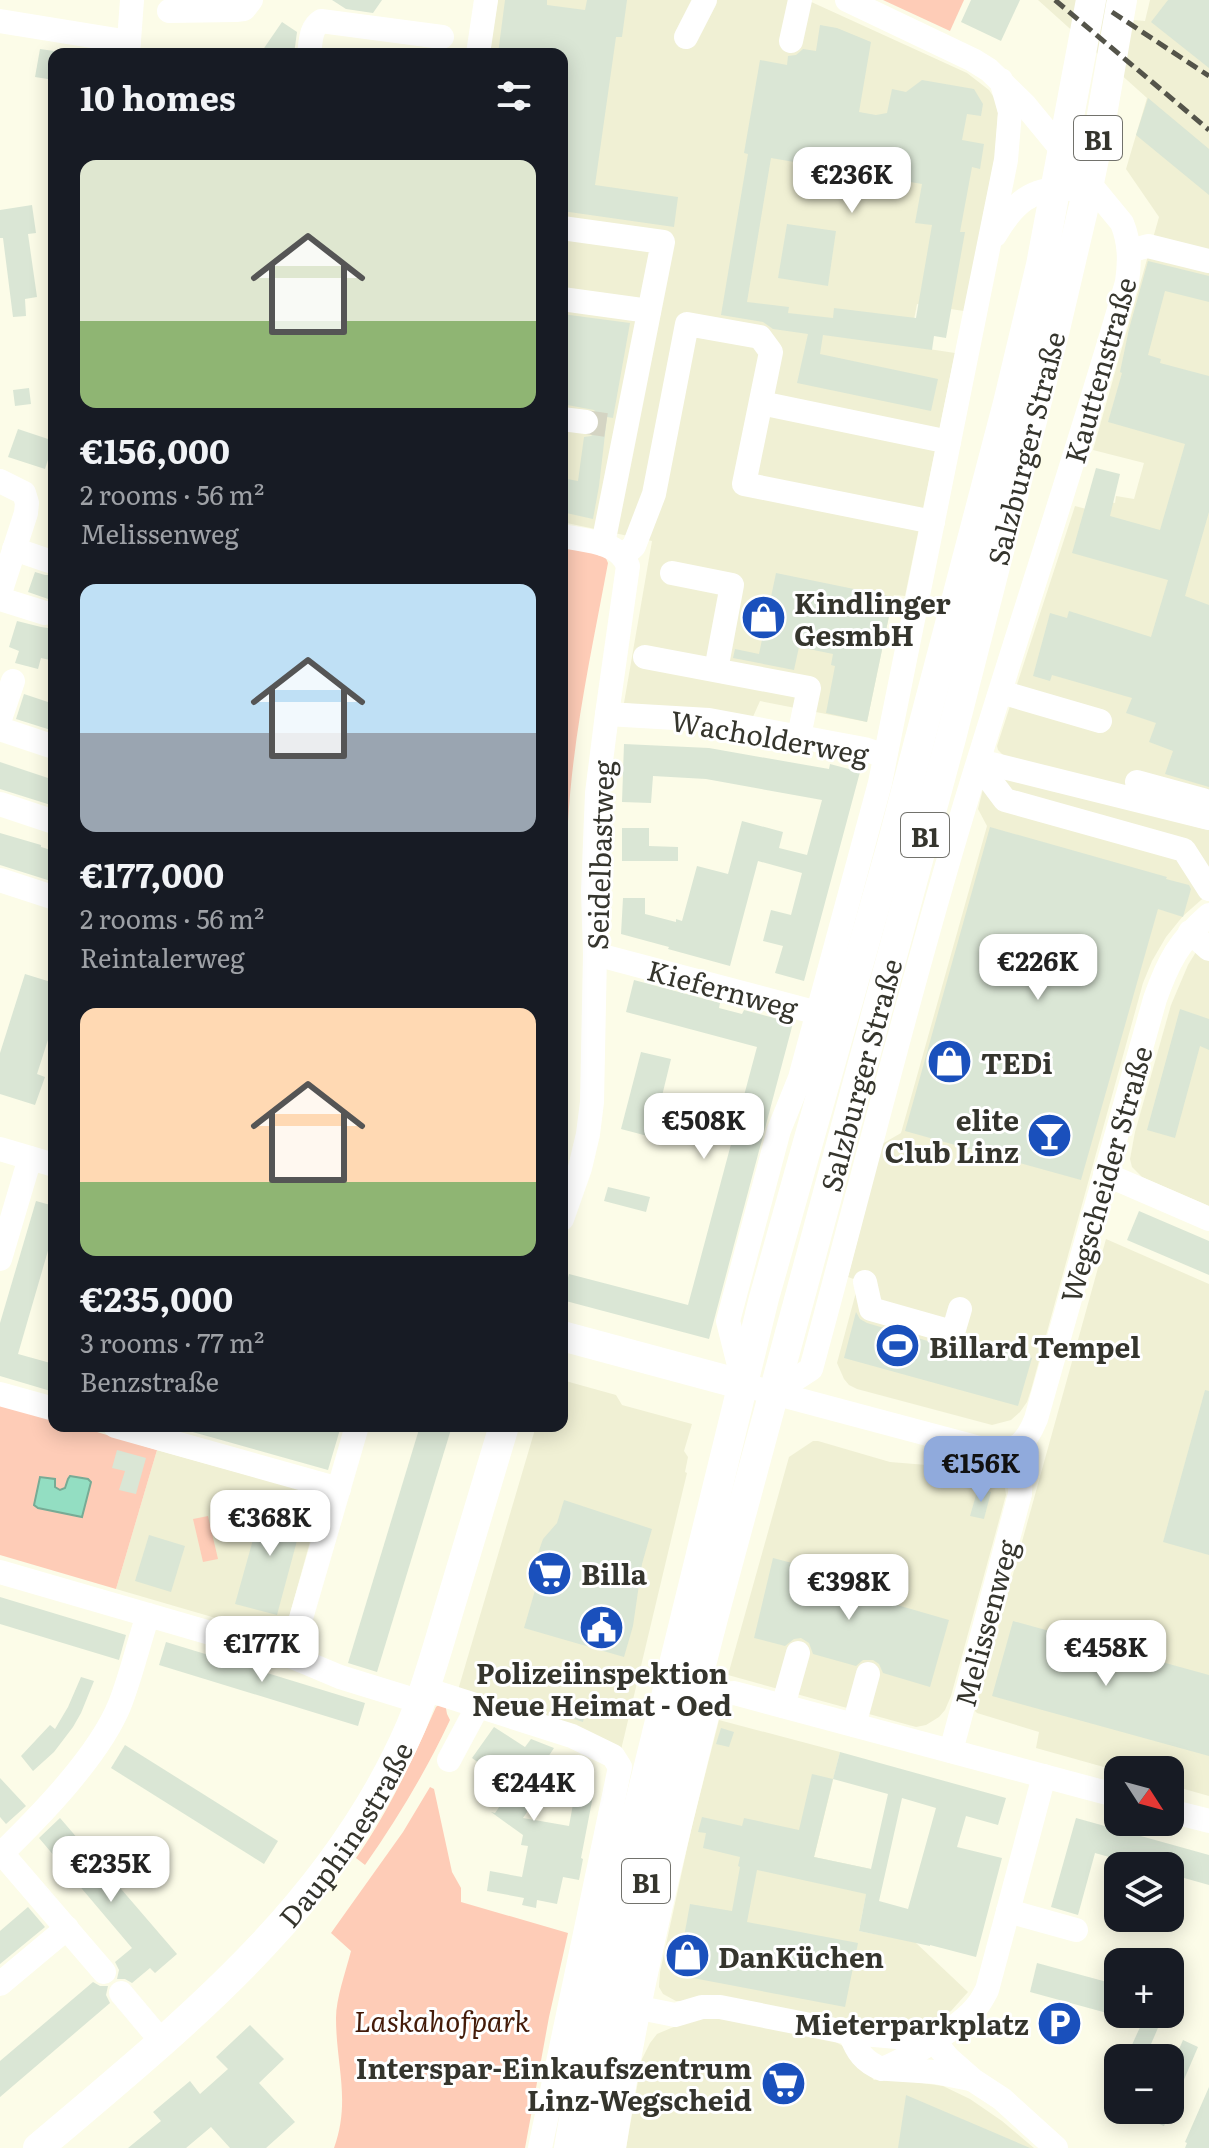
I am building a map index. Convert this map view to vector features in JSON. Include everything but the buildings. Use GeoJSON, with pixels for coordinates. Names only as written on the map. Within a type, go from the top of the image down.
{"type":"FeatureCollection","features":[{"type":"Feature","properties":{"kind":"main road","name":"Salzburger Straße"},"geometry":{"type":"LineString","coordinates":[[595,2148],[641,1898],[713,1618],[951,738],[1055,329],[1054,270],[1091,0]]}},
{"type":"Feature","properties":{"kind":"main road","name":"Salzburger Straße"},"geometry":{"type":"LineString","coordinates":[[569,2148],[594,2003],[618,1892],[764,1298],[839,1039],[1008,403],[1096,149],[1122,0]]}},
{"type":"Feature","properties":{"kind":"main road"},"geometry":{"type":"LineString","coordinates":[[568,1338],[744,1385]]}},
{"type":"Feature","properties":{"kind":"main road","name":"Dauphinestraße"},"geometry":{"type":"LineString","coordinates":[[38,2148],[163,2043],[249,1962],[331,1864],[375,1797],[423,1695],[502,1432]]}},
{"type":"Feature","properties":{"kind":"street"},"geometry":{"type":"LineString","coordinates":[[0,21],[128,48],[132,0]]}},
{"type":"Feature","properties":{"kind":"street"},"geometry":{"type":"LineString","coordinates":[[169,11],[244,9],[251,0]]}},
{"type":"Feature","properties":{"kind":"street"},"geometry":{"type":"LineString","coordinates":[[479,48],[486,0]]}},
{"type":"Feature","properties":{"kind":"street"},"geometry":{"type":"LineString","coordinates":[[686,37],[705,0]]}},
{"type":"Feature","properties":{"kind":"street"},"geometry":{"type":"LineString","coordinates":[[791,41],[800,0]]}},
{"type":"Feature","properties":{"kind":"street","name":"Kauttenstraße"},"geometry":{"type":"LineString","coordinates":[[774,1393],[811,1369],[963,810],[1127,282],[1129,251],[1122,223],[1001,80],[973,60],[847,0]]}},
{"type":"Feature","properties":{"kind":"street"},"geometry":{"type":"LineString","coordinates":[[310,48],[315,25],[321,21],[442,37]]}},
{"type":"Feature","properties":{"kind":"street","name":"Salzburger Straße"},"geometry":{"type":"LineString","coordinates":[[744,1385],[728,1321],[779,1130],[800,1078],[880,783],[1006,160],[1010,112],[1001,80]]}},
{"type":"Feature","properties":{"kind":"street"},"geometry":{"type":"LineString","coordinates":[[990,244],[1004,220],[1034,193],[1052,188],[1071,190],[1104,203]]}},
{"type":"Feature","properties":{"kind":"street","name":"Seidelbastweg"},"geometry":{"type":"LineString","coordinates":[[568,229],[663,242],[649,311],[595,423],[614,550],[628,566],[628,577],[597,793],[593,891],[592,1102],[580,1168],[568,1202]]}},
{"type":"Feature","properties":{"kind":"street"},"geometry":{"type":"LineString","coordinates":[[1129,251],[1148,246],[1209,261]]}},
{"type":"Feature","properties":{"kind":"street"},"geometry":{"type":"LineString","coordinates":[[568,300],[649,311]]}},
{"type":"Feature","properties":{"kind":"street"},"geometry":{"type":"LineString","coordinates":[[568,538],[614,550],[634,546],[654,494],[687,324],[760,337],[771,352],[744,484],[933,522]]}},
{"type":"Feature","properties":{"kind":"street"},"geometry":{"type":"LineString","coordinates":[[761,403],[949,442]]}},
{"type":"Feature","properties":{"kind":"street"},"geometry":{"type":"LineString","coordinates":[[0,481],[24,493],[27,503],[0,596],[45,613]]}},
{"type":"Feature","properties":{"kind":"street"},"geometry":{"type":"LineString","coordinates":[[14,549],[48,561]]}},
{"type":"Feature","properties":{"kind":"street"},"geometry":{"type":"LineString","coordinates":[[672,573],[732,585],[716,670]]}},
{"type":"Feature","properties":{"kind":"street"},"geometry":{"type":"LineString","coordinates":[[645,657],[809,688],[799,736]]}},
{"type":"Feature","properties":{"kind":"street"},"geometry":{"type":"LineString","coordinates":[[0,719],[13,681]]}},
{"type":"Feature","properties":{"kind":"street"},"geometry":{"type":"LineString","coordinates":[[1001,692],[1100,721]]}},
{"type":"Feature","properties":{"kind":"street","name":"Wacholderweg"},"geometry":{"type":"LineString","coordinates":[[607,714],[709,720],[864,749],[885,756]]}},
{"type":"Feature","properties":{"kind":"street"},"geometry":{"type":"LineString","coordinates":[[0,729],[48,745]]}},
{"type":"Feature","properties":{"kind":"street"},"geometry":{"type":"LineString","coordinates":[[979,761],[1209,818]]}},
{"type":"Feature","properties":{"kind":"street"},"geometry":{"type":"LineString","coordinates":[[979,761],[1005,800],[1184,850],[1209,889]]}},
{"type":"Feature","properties":{"kind":"street"},"geometry":{"type":"LineString","coordinates":[[1137,782],[1209,802]]}},
{"type":"Feature","properties":{"kind":"street"},"geometry":{"type":"LineString","coordinates":[[0,804],[48,820]]}},
{"type":"Feature","properties":{"kind":"street"},"geometry":{"type":"LineString","coordinates":[[0,880],[48,896]]}},
{"type":"Feature","properties":{"kind":"street","name":"Wegscheider Straße"},"geometry":{"type":"LineString","coordinates":[[1015,1448],[1029,1435],[1036,1419],[1167,965],[1178,946],[1209,915]]}},
{"type":"Feature","properties":{"kind":"street"},"geometry":{"type":"LineString","coordinates":[[1190,932],[1209,949]]}},
{"type":"Feature","properties":{"kind":"street","name":"Kiefernweg"},"geometry":{"type":"LineString","coordinates":[[595,954],[818,1013],[839,1039]]}},
{"type":"Feature","properties":{"kind":"street"},"geometry":{"type":"LineString","coordinates":[[0,1149],[48,1163]]}},
{"type":"Feature","properties":{"kind":"street"},"geometry":{"type":"LineString","coordinates":[[0,1259],[30,1158]]}},
{"type":"Feature","properties":{"kind":"street"},"geometry":{"type":"LineString","coordinates":[[1105,1174],[1209,1219]]}},
{"type":"Feature","properties":{"kind":"street"},"geometry":{"type":"LineString","coordinates":[[865,1282],[871,1309],[953,1333],[960,1309]]}},
{"type":"Feature","properties":{"kind":"street"},"geometry":{"type":"LineString","coordinates":[[744,1385],[991,1451],[1006,1452],[1015,1448]]}},
{"type":"Feature","properties":{"kind":"street"},"geometry":{"type":"LineString","coordinates":[[0,1394],[48,1407]]}},
{"type":"Feature","properties":{"kind":"street"},"geometry":{"type":"LineString","coordinates":[[136,1432],[339,1489]]}},
{"type":"Feature","properties":{"kind":"street"},"geometry":{"type":"LineString","coordinates":[[290,1656],[355,1432]]}},
{"type":"Feature","properties":{"kind":"street","name":"Melissenweg"},"geometry":{"type":"LineString","coordinates":[[951,1751],[1020,1494],[1021,1472],[1015,1448]]}},
{"type":"Feature","properties":{"kind":"street"},"geometry":{"type":"LineString","coordinates":[[0,1572],[290,1656],[340,1677],[478,1706],[572,1736],[606,1752],[617,1761],[620,1776],[594,1883],[540,2148]]}},
{"type":"Feature","properties":{"kind":"street"},"geometry":{"type":"LineString","coordinates":[[104,1972],[1,1853],[71,1779],[107,1730],[120,1705],[148,1615]]}},
{"type":"Feature","properties":{"kind":"street"},"geometry":{"type":"LineString","coordinates":[[783,1706],[798,1653]]}},
{"type":"Feature","properties":{"kind":"street"},"geometry":{"type":"LineString","coordinates":[[854,1725],[868,1674]]}},
{"type":"Feature","properties":{"kind":"street"},"geometry":{"type":"LineString","coordinates":[[614,2148],[667,1879],[704,1728],[712,1702],[718,1695],[734,1693],[1104,1792]]}},
{"type":"Feature","properties":{"kind":"street"},"geometry":{"type":"LineString","coordinates":[[449,1760],[478,1706]]}},
{"type":"Feature","properties":{"kind":"street"},"geometry":{"type":"LineString","coordinates":[[882,2069],[901,2061],[933,2040],[977,2006],[987,1990],[1044,1776]]}},
{"type":"Feature","properties":{"kind":"street"},"geometry":{"type":"LineString","coordinates":[[1184,1815],[1209,1821]]}},
{"type":"Feature","properties":{"kind":"street"},"geometry":{"type":"LineString","coordinates":[[1008,1911],[1076,1930]]}},
{"type":"Feature","properties":{"kind":"street"},"geometry":{"type":"LineString","coordinates":[[0,1984],[67,1928]]}},
{"type":"Feature","properties":{"kind":"street"},"geometry":{"type":"LineString","coordinates":[[121,1993],[163,2043]]}},
{"type":"Feature","properties":{"kind":"street"},"geometry":{"type":"LineString","coordinates":[[640,2008],[675,2015],[702,2007],[720,2007],[850,2033],[933,2040],[973,2080],[1002,2099],[1056,2148]]}},
{"type":"Feature","properties":{"kind":"street"},"geometry":{"type":"LineString","coordinates":[[850,2033],[856,2051],[871,2065],[973,2080]]}},
{"type":"Feature","properties":{"kind":"shaded area"},"geometry":{"type":"Polygon","coordinates":[[[498,0],[807,0],[967,73],[989,90],[995,99],[998,113],[995,156],[964,311],[917,304],[909,346],[955,353],[905,596],[893,597],[867,722],[760,701],[752,719],[624,703],[652,541],[568,523],[568,48],[490,48],[498,0]]]}},
{"type":"Feature","properties":{"kind":"shaded area"},"geometry":{"type":"Polygon","coordinates":[[[1038,0],[1109,0],[1133,20],[1145,21],[1150,0],[1209,0],[1209,807],[1005,757],[997,746],[1075,506],[1105,514],[1110,502],[1115,503],[1116,496],[1134,499],[1144,463],[1093,450],[1159,217],[1126,169],[1147,98],[1038,0]]]}},
{"type":"Feature","properties":{"kind":"shaded area"},"geometry":{"type":"Polygon","coordinates":[[[1008,779],[1209,830],[1209,893],[1183,916],[1166,937],[1143,983],[1027,1402],[1011,1420],[992,1425],[857,1389],[844,1379],[837,1363],[859,1281],[848,1277],[882,1144],[901,1133],[987,826],[978,809],[985,781],[1008,779]]]}},
{"type":"Feature","properties":{"kind":"shaded area"},"geometry":{"type":"Polygon","coordinates":[[[1209,938],[1209,1206],[1142,1177],[1132,1167],[1130,1159],[1171,1005],[1188,965],[1209,938]]]}},
{"type":"Feature","properties":{"kind":"shaded area"},"geometry":{"type":"Polygon","coordinates":[[[1106,1239],[1209,1284],[1209,1796],[1184,1789],[1184,1756],[1104,1756],[1104,1767],[1036,1748],[1039,1732],[975,1711],[1106,1239]]]}},
{"type":"Feature","properties":{"kind":"shaded area"},"geometry":{"type":"Polygon","coordinates":[[[568,1382],[616,1395],[622,1405],[692,1424],[684,1451],[688,1457],[687,1473],[621,1750],[458,1690],[534,1432],[568,1432],[568,1382]]]}},
{"type":"Feature","properties":{"kind":"shaded area"},"geometry":{"type":"Polygon","coordinates":[[[813,1441],[890,1462],[927,1465],[990,1477],[1005,1488],[1006,1495],[951,1696],[939,1717],[926,1725],[916,1727],[728,1675],[789,1457],[813,1441]]]}},
{"type":"Feature","properties":{"kind":"shaded area"},"geometry":{"type":"Polygon","coordinates":[[[157,1450],[320,1497],[286,1628],[280,1635],[116,1589],[157,1450]]]}},
{"type":"Feature","properties":{"kind":"shaded area"},"geometry":{"type":"Polygon","coordinates":[[[70,1476],[91,1482],[82,1517],[34,1505],[40,1477],[55,1479],[55,1487],[60,1490],[65,1488],[70,1476]]]}},
{"type":"Feature","properties":{"kind":"shaded area"},"geometry":{"type":"Polygon","coordinates":[[[719,1720],[840,1752],[814,1857],[871,1869],[859,1931],[915,1942],[968,1992],[951,2011],[922,2026],[890,2027],[676,2001],[663,1994],[659,1987],[660,1972],[719,1720]]]}},
{"type":"Feature","properties":{"kind":"shaded area","name":"Interspar-Einkaufszentrum Linz-Wegscheid"},"geometry":{"type":"Polygon","coordinates":[[[702,2015],[828,2038],[843,2046],[874,2080],[887,2078],[943,2086],[970,2099],[1034,2148],[626,2148],[642,2059],[650,2043],[657,2034],[702,2015]]]}},
{"type":"Feature","properties":{"kind":"green space"},"geometry":{"type":"Polygon","coordinates":[[[883,0],[964,0],[950,31],[883,0]]]}},
{"type":"Feature","properties":{"kind":"green space"},"geometry":{"type":"Polygon","coordinates":[[[568,546],[604,554],[608,563],[570,789],[568,822],[568,546]]]}},
{"type":"Feature","properties":{"kind":"green space"},"geometry":{"type":"Polygon","coordinates":[[[0,1404],[48,1417],[48,1432],[97,1432],[157,1450],[116,1589],[0,1555],[0,1404]]]}},
{"type":"Feature","properties":{"kind":"green space"},"geometry":{"type":"Polygon","coordinates":[[[208,1516],[218,1559],[203,1562],[193,1519],[208,1516]]]}},
{"type":"Feature","properties":{"kind":"green space"},"geometry":{"type":"Polygon","coordinates":[[[445,1703],[450,1720],[411,1794],[365,1865],[356,1858],[390,1803],[436,1707],[445,1703]]]}},
{"type":"Feature","properties":{"kind":"green space","name":"Laskahofpark"},"geometry":{"type":"Polygon","coordinates":[[[430,1787],[434,1789],[452,1872],[461,1888],[461,1902],[568,1933],[525,2148],[334,2148],[342,2099],[336,2010],[351,1951],[331,1933],[403,1832],[430,1787]]]}},
{"type":"Feature","properties":{"kind":"tunnel"},"geometry":{"type":"LineString","coordinates":[[586,422],[606,425]]}},
{"type":"Feature","properties":{"kind":"railway"},"geometry":{"type":"LineString","coordinates":[[1055,0],[1209,130]]}},
{"type":"Feature","properties":{"kind":"railway"},"geometry":{"type":"LineString","coordinates":[[1112,12],[1209,76]]}},
{"type":"Feature","properties":{"kind":"place","name":"Kindlinger GesmbH"},"geometry":{"type":"Point","coordinates":[763,618]}},
{"type":"Feature","properties":{"kind":"place","name":"TEDi"},"geometry":{"type":"Point","coordinates":[950,1062]}},
{"type":"Feature","properties":{"kind":"place","name":"elite Club Linz"},"geometry":{"type":"Point","coordinates":[1050,1135]}},
{"type":"Feature","properties":{"kind":"place","name":"Billard Tempel"},"geometry":{"type":"Point","coordinates":[898,1346]}},
{"type":"Feature","properties":{"kind":"place","name":"Billa"},"geometry":{"type":"Point","coordinates":[550,1573]}},
{"type":"Feature","properties":{"kind":"place","name":"Polizeiinspektion Neue Heimat - Oed"},"geometry":{"type":"Point","coordinates":[602,1628]}},
{"type":"Feature","properties":{"kind":"place","name":"DanKüchen"},"geometry":{"type":"Point","coordinates":[687,1956]}},
{"type":"Feature","properties":{"kind":"place","name":"Mieterparkplatz"},"geometry":{"type":"Point","coordinates":[1060,2023]}},
{"type":"Feature","properties":{"kind":"place","name":"Interspar-Einkaufszentrum Linz-Wegscheid"},"geometry":{"type":"Point","coordinates":[783,2083]}}]}
